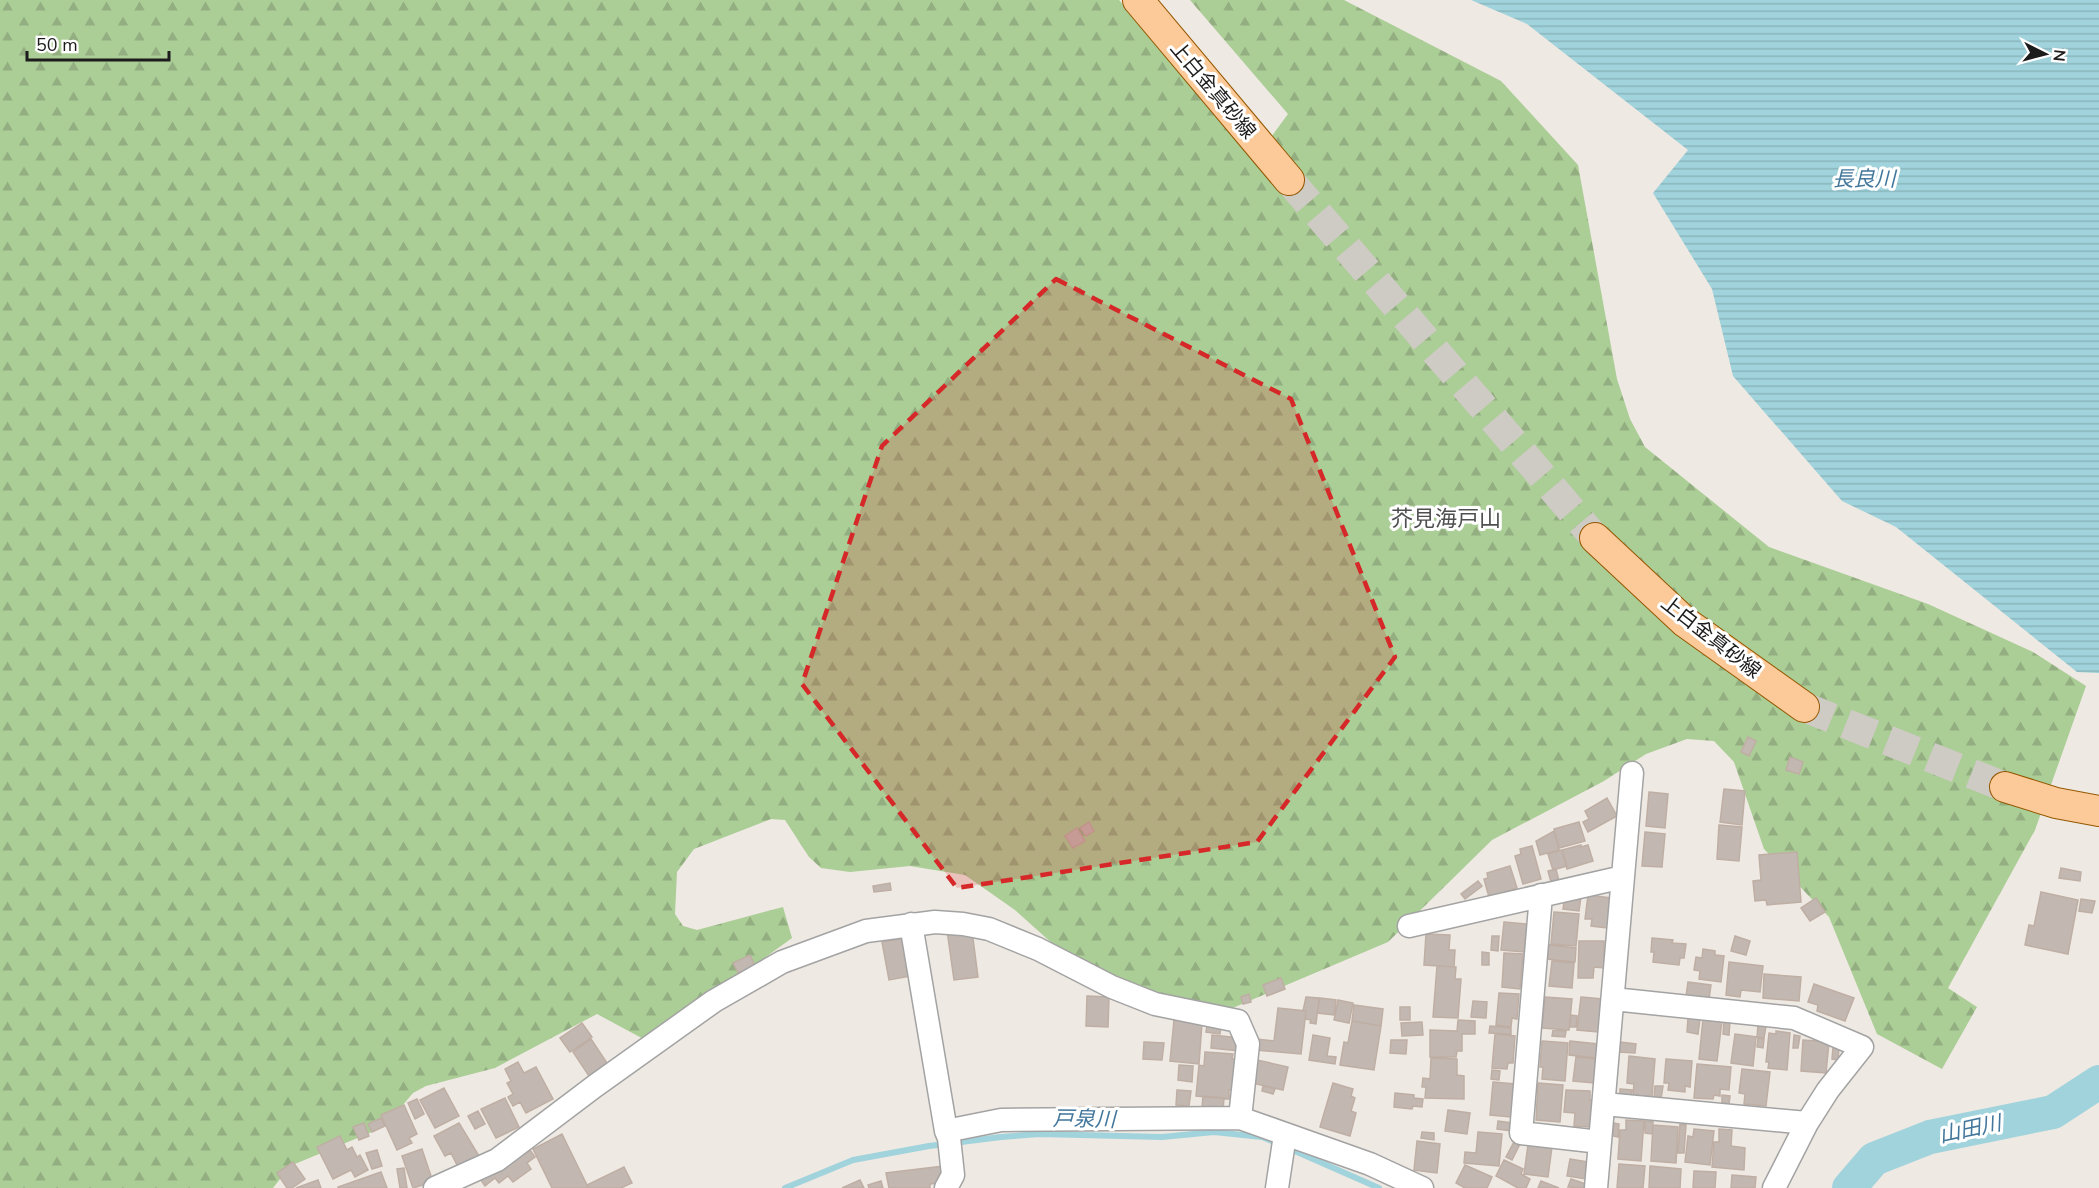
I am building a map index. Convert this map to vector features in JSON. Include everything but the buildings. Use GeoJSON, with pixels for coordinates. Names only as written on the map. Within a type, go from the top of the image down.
{"type":"FeatureCollection","features":[{"type":"Feature","properties":{"kind":"main road","name":"上白金真砂線"},"geometry":{"type":"LineString","coordinates":[[1138,0],[1288,180]]}},
{"type":"Feature","properties":{"kind":"main road","name":"上白金真砂線"},"geometry":{"type":"LineString","coordinates":[[1595,538],[1685,622],[1804,707]]}},
{"type":"Feature","properties":{"kind":"main road"},"geometry":{"type":"LineString","coordinates":[[2005,787],[2056,803],[2099,812]]}},
{"type":"Feature","properties":{"kind":"street"},"geometry":{"type":"LineString","coordinates":[[1596,1188],[1632,773]]}},
{"type":"Feature","properties":{"kind":"street"},"geometry":{"type":"LineString","coordinates":[[1409,926],[1623,877]]}},
{"type":"Feature","properties":{"kind":"street"},"geometry":{"type":"LineString","coordinates":[[1541,895],[1521,1133],[1600,1142]]}},
{"type":"Feature","properties":{"kind":"street"},"geometry":{"type":"LineString","coordinates":[[435,1188],[497,1160],[714,1001],[782,962],[866,931],[911,924],[954,923],[989,929],[1038,949],[1112,987],[1155,1004],[1238,1021],[1248,1044],[1240,1118]]}},
{"type":"Feature","properties":{"kind":"street"},"geometry":{"type":"LineString","coordinates":[[911,924],[949,1142],[953,1175],[945,1188]]}},
{"type":"Feature","properties":{"kind":"street"},"geometry":{"type":"LineString","coordinates":[[1613,999],[1794,1018],[1862,1047],[1828,1090],[1807,1123],[1774,1188]]}},
{"type":"Feature","properties":{"kind":"street"},"geometry":{"type":"LineString","coordinates":[[1604,1104],[1807,1123]]}},
{"type":"Feature","properties":{"kind":"street"},"geometry":{"type":"LineString","coordinates":[[949,1142],[1001,1120],[1240,1118],[1370,1164],[1422,1188]]}},
{"type":"Feature","properties":{"kind":"street"},"geometry":{"type":"LineString","coordinates":[[1277,1188],[1285,1135]]}},
{"type":"Feature","properties":{"kind":"highlighted area"},"geometry":{"type":"Polygon","coordinates":[[[1056,279],[1291,399],[1395,657],[1257,842],[957,888],[802,684],[882,446],[1056,279]]]}},
{"type":"Feature","properties":{"kind":"green space"},"geometry":{"type":"Polygon","coordinates":[[[0,0],[1119,0],[1266,144],[1288,114],[1190,0],[1344,0],[1501,81],[1578,165],[1617,379],[1630,419],[1645,447],[1769,547],[1928,604],[2033,652],[2086,686],[2035,830],[1948,988],[1977,1007],[1942,1069],[1877,1034],[1829,917],[1764,849],[1734,762],[1714,741],[1687,739],[1646,754],[1604,781],[1492,840],[1388,942],[1223,1012],[1153,1005],[1072,961],[1015,910],[965,875],[910,866],[850,872],[821,868],[809,857],[785,820],[771,819],[694,849],[677,872],[675,914],[683,926],[697,930],[783,907],[792,938],[649,1042],[597,1014],[495,1068],[426,1086],[413,1093],[384,1127],[290,1166],[273,1188],[0,1188],[0,0]]]}},
{"type":"Feature","properties":{"kind":"water","name":"長良川"},"geometry":{"type":"Polygon","coordinates":[[[1471,0],[2099,0],[2099,673],[2077,672],[1896,527],[1842,501],[1733,376],[1712,289],[1653,193],[1688,150],[1527,24],[1471,0]]]}},
{"type":"Feature","properties":{"kind":"waterway","name":"山田川"},"geometry":{"type":"LineString","coordinates":[[1849,1188],[1874,1159],[1930,1137],[2053,1112],[2099,1082]]}},
{"type":"Feature","properties":{"kind":"waterway","name":"戸泉川"},"geometry":{"type":"LineString","coordinates":[[785,1188],[853,1160],[929,1146],[1001,1137],[1040,1134],[1162,1137],[1214,1132],[1262,1137],[1279,1144]]}},
{"type":"Feature","properties":{"kind":"waterway","name":"戸泉川"},"geometry":{"type":"LineString","coordinates":[[1288,1148],[1379,1188]]}},
{"type":"Feature","properties":{"kind":"tunnel"},"geometry":{"type":"LineString","coordinates":[[1289,180],[1595,538]]}},
{"type":"Feature","properties":{"kind":"tunnel"},"geometry":{"type":"LineString","coordinates":[[1804,707],[2005,787]]}},
{"type":"Feature","properties":{"kind":"district","name":"芥見海戸山"},"geometry":{"type":"Point","coordinates":[1446,519]}}]}
